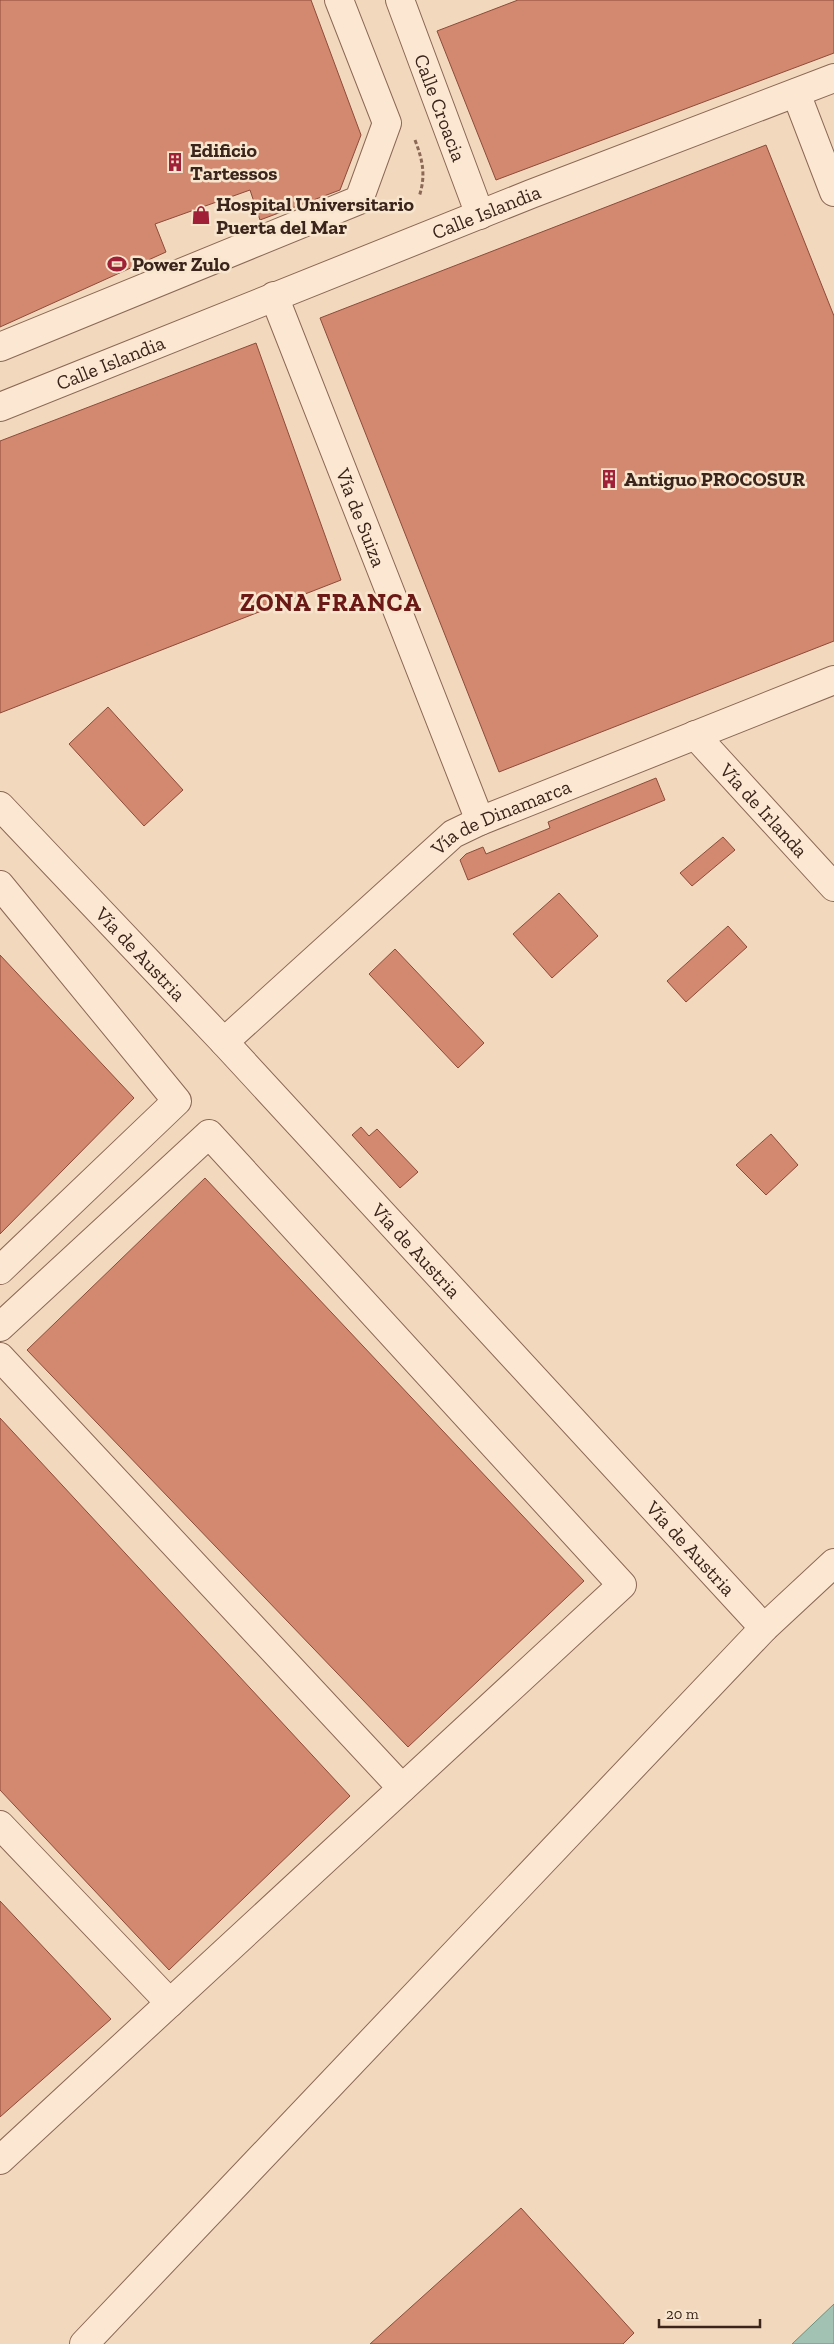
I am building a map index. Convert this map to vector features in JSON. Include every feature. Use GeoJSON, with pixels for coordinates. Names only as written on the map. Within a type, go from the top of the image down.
{"type":"FeatureCollection","features":[{"type":"Feature","properties":{"kind":"street"},"geometry":{"type":"LineString","coordinates":[[0,347],[359,200],[387,123],[339,0]]}},
{"type":"Feature","properties":{"kind":"street","name":"Calle Croacia"},"geometry":{"type":"LineString","coordinates":[[400,0],[480,215]]}},
{"type":"Feature","properties":{"kind":"street","name":"Calle Islandia"},"geometry":{"type":"LineString","coordinates":[[0,407],[274,296],[834,78]]}},
{"type":"Feature","properties":{"kind":"street"},"geometry":{"type":"LineString","coordinates":[[796,93],[834,192]]}},
{"type":"Feature","properties":{"kind":"street","name":"Vía de Suiza"},"geometry":{"type":"LineString","coordinates":[[274,296],[480,820]]}},
{"type":"Feature","properties":{"kind":"street","name":"Vía de Dinamarca"},"geometry":{"type":"LineString","coordinates":[[224,1042],[453,834],[480,820],[834,680]]}},
{"type":"Feature","properties":{"kind":"street","name":"Vía de Irlanda"},"geometry":{"type":"LineString","coordinates":[[695,735],[834,887]]}},
{"type":"Feature","properties":{"kind":"street","name":"Vía de Austria"},"geometry":{"type":"LineString","coordinates":[[0,806],[224,1042],[764,1628]]}},
{"type":"Feature","properties":{"kind":"street"},"geometry":{"type":"LineString","coordinates":[[0,885],[178,1101],[0,1270]]}},
{"type":"Feature","properties":{"kind":"street"},"geometry":{"type":"LineString","coordinates":[[0,1327],[209,1134],[622,1585],[0,2160]]}},
{"type":"Feature","properties":{"kind":"street"},"geometry":{"type":"LineString","coordinates":[[0,1357],[402,1788]]}},
{"type":"Feature","properties":{"kind":"street"},"geometry":{"type":"LineString","coordinates":[[84,2344],[764,1628],[834,1563]]}},
{"type":"Feature","properties":{"kind":"street"},"geometry":{"type":"LineString","coordinates":[[0,1825],[170,2003]]}},
{"type":"Feature","properties":{"kind":"shaded area"},"geometry":{"type":"Polygon","coordinates":[[[834,2304],[834,2344],[792,2344],[834,2304]]]}},
{"type":"Feature","properties":{"kind":"building","name":"Edificio Tartessos"},"geometry":{"type":"Polygon","coordinates":[[[0,0],[311,0],[361,135],[340,190],[260,220],[250,190],[155,224],[166,252],[0,327],[0,0]]]}},
{"type":"Feature","properties":{"kind":"building"},"geometry":{"type":"Polygon","coordinates":[[[518,0],[834,0],[834,53],[496,180],[437,31],[518,0]]]}},
{"type":"Feature","properties":{"kind":"building","name":"Antiguo PROCOSUR"},"geometry":{"type":"Polygon","coordinates":[[[766,145],[834,316],[834,641],[499,772],[320,318],[766,145]]]}},
{"type":"Feature","properties":{"kind":"building"},"geometry":{"type":"Polygon","coordinates":[[[256,343],[341,580],[0,713],[0,441],[256,343]]]}},
{"type":"Feature","properties":{"kind":"building"},"geometry":{"type":"Polygon","coordinates":[[[108,707],[183,790],[144,826],[69,744],[108,707]]]}},
{"type":"Feature","properties":{"kind":"building"},"geometry":{"type":"Polygon","coordinates":[[[656,778],[665,800],[468,880],[460,860],[466,854],[483,847],[486,854],[550,828],[548,822],[656,778]]]}},
{"type":"Feature","properties":{"kind":"building"},"geometry":{"type":"Polygon","coordinates":[[[723,837],[735,850],[692,886],[680,873],[723,837]]]}},
{"type":"Feature","properties":{"kind":"building"},"geometry":{"type":"Polygon","coordinates":[[[559,893],[598,936],[552,978],[513,934],[559,893]]]}},
{"type":"Feature","properties":{"kind":"building"},"geometry":{"type":"Polygon","coordinates":[[[728,926],[747,947],[686,1002],[667,981],[728,926]]]}},
{"type":"Feature","properties":{"kind":"building"},"geometry":{"type":"Polygon","coordinates":[[[395,949],[484,1043],[458,1068],[369,974],[395,949]]]}},
{"type":"Feature","properties":{"kind":"building"},"geometry":{"type":"Polygon","coordinates":[[[0,955],[134,1098],[0,1234],[0,955]]]}},
{"type":"Feature","properties":{"kind":"building"},"geometry":{"type":"Polygon","coordinates":[[[361,1127],[369,1136],[377,1129],[418,1172],[400,1188],[352,1135],[361,1127]]]}},
{"type":"Feature","properties":{"kind":"building"},"geometry":{"type":"Polygon","coordinates":[[[771,1134],[798,1165],[766,1195],[736,1165],[771,1134]]]}},
{"type":"Feature","properties":{"kind":"building"},"geometry":{"type":"Polygon","coordinates":[[[205,1178],[584,1581],[408,1747],[27,1350],[205,1178]]]}},
{"type":"Feature","properties":{"kind":"building"},"geometry":{"type":"Polygon","coordinates":[[[0,1418],[350,1796],[169,1970],[0,1790],[0,1418]]]}},
{"type":"Feature","properties":{"kind":"building"},"geometry":{"type":"Polygon","coordinates":[[[0,1901],[111,2019],[0,2117],[0,1901]]]}},
{"type":"Feature","properties":{"kind":"building"},"geometry":{"type":"Polygon","coordinates":[[[521,2208],[634,2333],[623,2344],[370,2344],[521,2208]]]}},
{"type":"Feature","properties":{"kind":"place","name":"Edificio Tartessos"},"geometry":{"type":"Point","coordinates":[175,162]}},
{"type":"Feature","properties":{"kind":"place","name":"Hospital Universitario Puerta del Mar"},"geometry":{"type":"Point","coordinates":[201,215]}},
{"type":"Feature","properties":{"kind":"place","name":"Power Zulo"},"geometry":{"type":"Point","coordinates":[117,264]}},
{"type":"Feature","properties":{"kind":"place","name":"Antiguo PROCOSUR"},"geometry":{"type":"Point","coordinates":[609,479]}},
{"type":"Feature","properties":{"kind":"district","name":"ZONA FRANCA"},"geometry":{"type":"Point","coordinates":[331,602]}}]}
